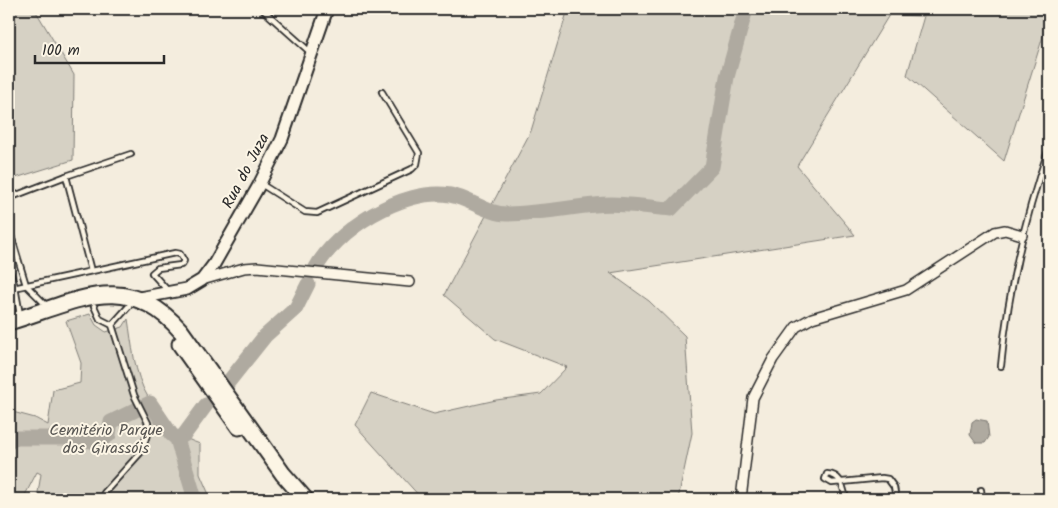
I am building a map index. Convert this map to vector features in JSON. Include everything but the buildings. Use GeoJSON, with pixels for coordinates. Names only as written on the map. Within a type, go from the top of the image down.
{"type":"FeatureCollection","features":[{"type":"Feature","properties":{"kind":"main road"},"geometry":{"type":"LineString","coordinates":[[9,331],[93,302]]}},
{"type":"Feature","properties":{"kind":"main road"},"geometry":{"type":"LineString","coordinates":[[15,321],[51,309],[93,302],[118,304],[134,302],[164,314],[181,331],[283,474],[305,499]]}},
{"type":"Feature","properties":{"kind":"main road"},"geometry":{"type":"LineString","coordinates":[[134,302],[173,335],[216,398],[294,499]]}},
{"type":"Feature","properties":{"kind":"street","name":"Rua do Juza"},"geometry":{"type":"LineString","coordinates":[[202,280],[214,264],[260,183],[292,115],[327,9]]}},
{"type":"Feature","properties":{"kind":"street"},"geometry":{"type":"LineString","coordinates":[[741,499],[753,398],[773,359],[796,327],[812,318],[906,290],[995,232],[1005,230],[1022,235]]}},
{"type":"Feature","properties":{"kind":"street"},"geometry":{"type":"LineString","coordinates":[[134,302],[187,289],[202,280],[244,268],[410,282]]}},
{"type":"Feature","properties":{"kind":"lane"},"geometry":{"type":"LineString","coordinates":[[262,9],[311,53]]}},
{"type":"Feature","properties":{"kind":"lane"},"geometry":{"type":"LineString","coordinates":[[260,183],[310,213],[322,211],[412,169],[417,164],[419,153],[382,92]]}},
{"type":"Feature","properties":{"kind":"lane"},"geometry":{"type":"LineString","coordinates":[[1001,366],[1012,285],[1022,235],[1049,148]]}},
{"type":"Feature","properties":{"kind":"lane"},"geometry":{"type":"LineString","coordinates":[[9,198],[131,154]]}},
{"type":"Feature","properties":{"kind":"lane"},"geometry":{"type":"LineString","coordinates":[[66,176],[92,271]]}},
{"type":"Feature","properties":{"kind":"lane"},"geometry":{"type":"LineString","coordinates":[[9,228],[26,284],[51,309]]}},
{"type":"Feature","properties":{"kind":"lane"},"geometry":{"type":"LineString","coordinates":[[9,289],[175,253],[180,254],[184,261],[181,265],[158,268],[152,273],[158,282],[169,292]]}},
{"type":"Feature","properties":{"kind":"lane"},"geometry":{"type":"LineString","coordinates":[[9,268],[16,287],[15,321]]}},
{"type":"Feature","properties":{"kind":"lane"},"geometry":{"type":"LineString","coordinates":[[93,302],[100,319],[112,325],[134,395],[148,423],[146,439],[142,450],[102,499]]}},
{"type":"Feature","properties":{"kind":"lane"},"geometry":{"type":"LineString","coordinates":[[112,325],[134,302]]}},
{"type":"Feature","properties":{"kind":"lane"},"geometry":{"type":"LineString","coordinates":[[846,499],[842,482],[888,479],[894,487],[896,499]]}},
{"type":"Feature","properties":{"kind":"lane"},"geometry":{"type":"LineString","coordinates":[[981,490],[982,499]]}},
{"type":"Feature","properties":{"kind":"green space"},"geometry":{"type":"Polygon","coordinates":[[[9,9],[25,9],[37,13],[74,75],[73,160],[9,180],[9,9]]]}},
{"type":"Feature","properties":{"kind":"green space"},"geometry":{"type":"Polygon","coordinates":[[[568,9],[1049,9],[1049,17],[1004,161],[907,75],[924,16],[889,15],[797,166],[855,235],[610,273],[649,301],[685,336],[692,433],[678,499],[422,499],[355,425],[371,393],[434,414],[496,400],[541,394],[567,367],[495,339],[444,295],[531,131],[568,9]]]}},
{"type":"Feature","properties":{"kind":"green space","name":"Cemitério Parque dos Girassóis"},"geometry":{"type":"Polygon","coordinates":[[[90,314],[96,325],[106,332],[123,327],[128,319],[134,359],[143,388],[149,398],[160,406],[166,414],[174,430],[200,444],[200,474],[211,499],[37,499],[41,474],[37,472],[23,499],[9,499],[9,411],[35,418],[48,425],[53,390],[80,383],[81,363],[66,321],[90,314]]]}},
{"type":"Feature","properties":{"kind":"shaded area"},"geometry":{"type":"Polygon","coordinates":[[[976,419],[987,421],[989,437],[985,443],[976,443],[970,435],[972,422],[976,419]]]}},
{"type":"Feature","properties":{"kind":"waterway"},"geometry":{"type":"LineString","coordinates":[[314,271],[324,256],[354,227],[392,205],[432,194],[450,195],[464,199],[501,214],[530,213],[604,204],[671,209],[712,167],[727,77],[746,9]]}},
{"type":"Feature","properties":{"kind":"waterway"},"geometry":{"type":"LineString","coordinates":[[226,385],[265,336],[296,308],[308,284]]}},
{"type":"Feature","properties":{"kind":"waterway"},"geometry":{"type":"LineString","coordinates":[[9,442],[15,438],[71,438],[98,442],[109,435],[111,422],[150,403],[171,434],[177,439],[195,499]]}},
{"type":"Feature","properties":{"kind":"waterway"},"geometry":{"type":"LineString","coordinates":[[177,439],[184,435],[206,405]]}}]}
